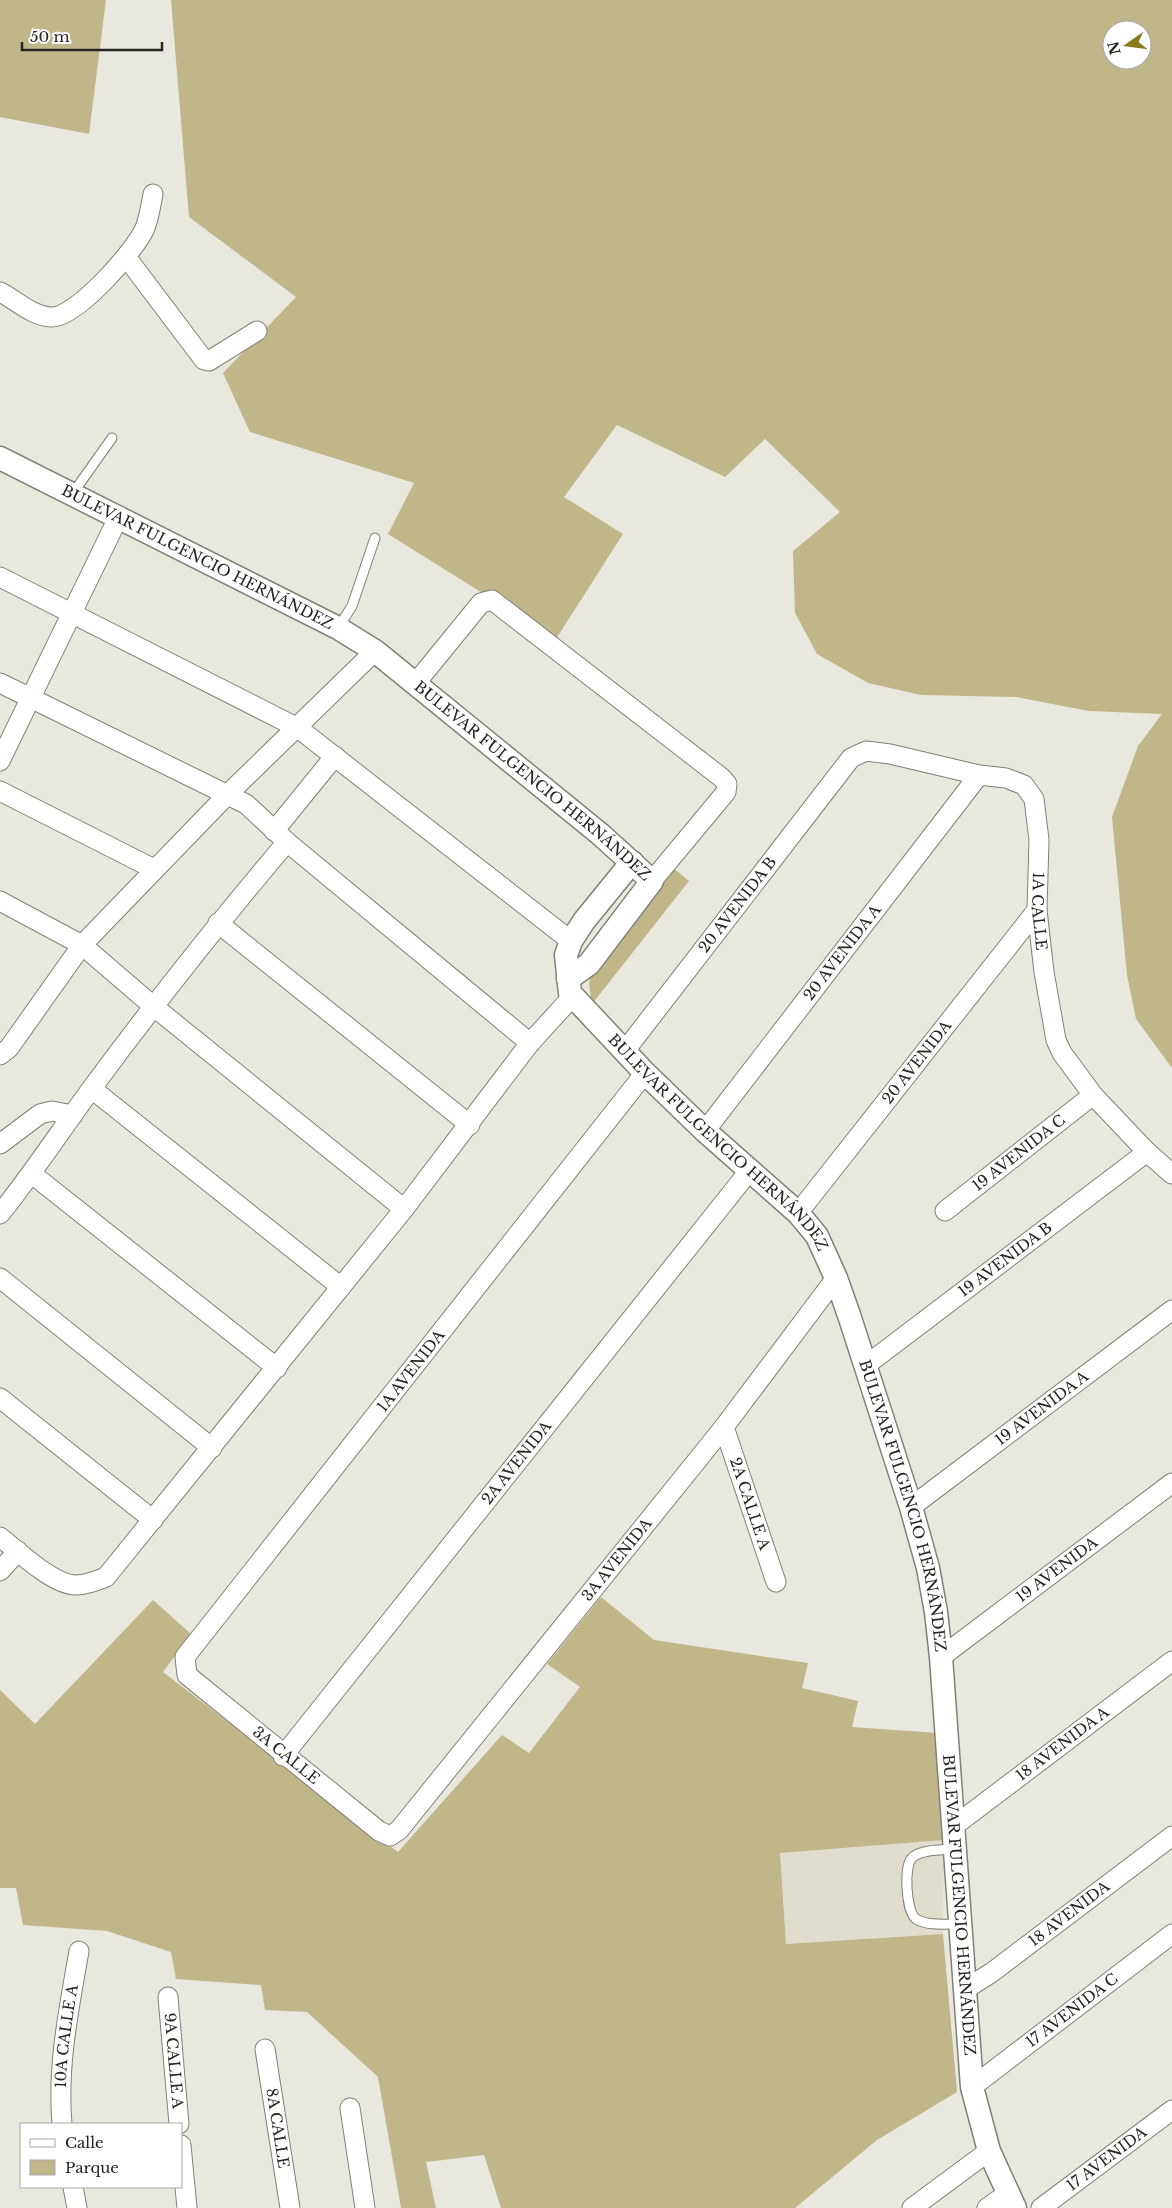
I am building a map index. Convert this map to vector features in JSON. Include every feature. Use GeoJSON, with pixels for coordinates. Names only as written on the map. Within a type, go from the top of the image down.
{"type":"FeatureCollection","features":[{"type":"Feature","properties":{"kind":"street"},"geometry":{"type":"LineString","coordinates":[[2,298],[39,315],[52,318],[65,314],[108,278],[127,258],[145,228],[153,194]]}},
{"type":"Feature","properties":{"kind":"street"},"geometry":{"type":"LineString","coordinates":[[127,258],[204,360],[209,361],[257,331]]}},
{"type":"Feature","properties":{"kind":"street","name":"BULEVAR FULGENCIO HERNÁNDEZ"},"geometry":{"type":"LineString","coordinates":[[0,458],[119,516],[338,628],[375,651],[600,834],[652,881],[570,988],[624,1052],[645,1073],[704,1131],[798,1213],[817,1236],[836,1278],[911,1507],[930,1577],[941,1657],[954,1826],[958,1924],[972,2086],[989,2151],[1011,2201]]}},
{"type":"Feature","properties":{"kind":"street"},"geometry":{"type":"LineString","coordinates":[[0,760],[119,516]]}},
{"type":"Feature","properties":{"kind":"street"},"geometry":{"type":"LineString","coordinates":[[0,577],[72,611],[298,728],[571,940]]}},
{"type":"Feature","properties":{"kind":"street"},"geometry":{"type":"LineString","coordinates":[[415,684],[481,603],[492,600],[722,778],[727,784],[726,792],[652,881]]}},
{"type":"Feature","properties":{"kind":"street"},"geometry":{"type":"LineString","coordinates":[[0,1056],[9,1048],[82,945],[154,868],[375,651]]}},
{"type":"Feature","properties":{"kind":"street"},"geometry":{"type":"LineString","coordinates":[[0,683],[246,804],[280,837],[530,1043]]}},
{"type":"Feature","properties":{"kind":"street","name":"1A CALLE"},"geometry":{"type":"LineString","coordinates":[[851,758],[866,751],[890,754],[980,775],[1006,778],[1024,786],[1034,799],[1038,840],[1037,910],[1044,972],[1056,1040],[1062,1053],[1093,1094],[1147,1152],[1172,1174]]}},
{"type":"Feature","properties":{"kind":"street"},"geometry":{"type":"LineString","coordinates":[[0,1214],[32,1174],[92,1088],[153,1006],[218,923],[280,837],[334,756]]}},
{"type":"Feature","properties":{"kind":"street","name":"20 AVENIDA B"},"geometry":{"type":"LineString","coordinates":[[624,1052],[851,758]]}},
{"type":"Feature","properties":{"kind":"street","name":"20 AVENIDA A"},"geometry":{"type":"LineString","coordinates":[[704,1131],[980,775]]}},
{"type":"Feature","properties":{"kind":"street"},"geometry":{"type":"LineString","coordinates":[[0,791],[154,868]]}},
{"type":"Feature","properties":{"kind":"street"},"geometry":{"type":"LineString","coordinates":[[0,1537],[61,1582],[74,1585],[90,1583],[106,1577],[404,1209],[470,1125],[530,1043],[557,1011],[570,988],[566,955],[571,940],[632,862]]}},
{"type":"Feature","properties":{"kind":"street"},"geometry":{"type":"LineString","coordinates":[[0,901],[82,945],[153,1006],[404,1209]]}},
{"type":"Feature","properties":{"kind":"street","name":"20 AVENIDA"},"geometry":{"type":"LineString","coordinates":[[798,1213],[1037,910]]}},
{"type":"Feature","properties":{"kind":"street"},"geometry":{"type":"LineString","coordinates":[[218,923],[470,1125]]}},
{"type":"Feature","properties":{"kind":"street","name":"1A AVENIDA"},"geometry":{"type":"LineString","coordinates":[[185,1671],[185,1657],[645,1073]]}},
{"type":"Feature","properties":{"kind":"street"},"geometry":{"type":"LineString","coordinates":[[92,1088],[341,1287]]}},
{"type":"Feature","properties":{"kind":"street","name":"19 AVENIDA C"},"geometry":{"type":"LineString","coordinates":[[945,1211],[1093,1094]]}},
{"type":"Feature","properties":{"kind":"street"},"geometry":{"type":"LineString","coordinates":[[0,1144],[40,1114],[52,1111],[73,1115]]}},
{"type":"Feature","properties":{"kind":"street","name":"19 AVENIDA B"},"geometry":{"type":"LineString","coordinates":[[865,1366],[1147,1152]]}},
{"type":"Feature","properties":{"kind":"street","name":"2A AVENIDA"},"geometry":{"type":"LineString","coordinates":[[283,1756],[750,1170]]}},
{"type":"Feature","properties":{"kind":"street"},"geometry":{"type":"LineString","coordinates":[[32,1174],[277,1368]]}},
{"type":"Feature","properties":{"kind":"street"},"geometry":{"type":"LineString","coordinates":[[0,1278],[212,1448]]}},
{"type":"Feature","properties":{"kind":"street","name":"3A AVENIDA"},"geometry":{"type":"LineString","coordinates":[[390,1836],[399,1830],[724,1427],[836,1278]]}},
{"type":"Feature","properties":{"kind":"street","name":"19 AVENIDA A"},"geometry":{"type":"LineString","coordinates":[[911,1507],[1172,1310]]}},
{"type":"Feature","properties":{"kind":"street"},"geometry":{"type":"LineString","coordinates":[[0,1398],[153,1520]]}},
{"type":"Feature","properties":{"kind":"street","name":"2A CALLE A"},"geometry":{"type":"LineString","coordinates":[[724,1427],[776,1582]]}},
{"type":"Feature","properties":{"kind":"street","name":"19 AVENIDA"},"geometry":{"type":"LineString","coordinates":[[941,1657],[1172,1483]]}},
{"type":"Feature","properties":{"kind":"street"},"geometry":{"type":"LineString","coordinates":[[0,1571],[18,1551]]}},
{"type":"Feature","properties":{"kind":"street","name":"18 AVENIDA A"},"geometry":{"type":"LineString","coordinates":[[954,1826],[1172,1662]]}},
{"type":"Feature","properties":{"kind":"street","name":"3A CALLE"},"geometry":{"type":"LineString","coordinates":[[185,1671],[190,1679],[283,1756],[379,1831],[390,1836]]}},
{"type":"Feature","properties":{"kind":"street","name":"18 AVENIDA"},"geometry":{"type":"LineString","coordinates":[[964,1990],[991,1973],[1172,1836]]}},
{"type":"Feature","properties":{"kind":"street","name":"17 AVENIDA C"},"geometry":{"type":"LineString","coordinates":[[972,2086],[1172,1934]]}},
{"type":"Feature","properties":{"kind":"street","name":"10A CALLE A"},"geometry":{"type":"LineString","coordinates":[[62,2123],[60,2100],[61,2057],[79,1950]]}},
{"type":"Feature","properties":{"kind":"street","name":"9A CALLE A"},"geometry":{"type":"LineString","coordinates":[[168,1997],[180,2123]]}},
{"type":"Feature","properties":{"kind":"street","name":"8A CALLE"},"geometry":{"type":"LineString","coordinates":[[265,2049],[290,2208]]}},
{"type":"Feature","properties":{"kind":"street"},"geometry":{"type":"LineString","coordinates":[[350,2108],[365,2208]]}},
{"type":"Feature","properties":{"kind":"street","name":"17 AVENIDA"},"geometry":{"type":"LineString","coordinates":[[1042,2208],[1172,2110]]}},
{"type":"Feature","properties":{"kind":"street"},"geometry":{"type":"LineString","coordinates":[[912,2208],[989,2151]]}},
{"type":"Feature","properties":{"kind":"street"},"geometry":{"type":"LineString","coordinates":[[182,2156],[187,2208]]}},
{"type":"Feature","properties":{"kind":"street"},"geometry":{"type":"LineString","coordinates":[[73,2188],[76,2208]]}},
{"type":"Feature","properties":{"kind":"street"},"geometry":{"type":"LineString","coordinates":[[987,2208],[1011,2201]]}},
{"type":"Feature","properties":{"kind":"lane"},"geometry":{"type":"LineString","coordinates":[[73,494],[112,438]]}},
{"type":"Feature","properties":{"kind":"lane"},"geometry":{"type":"LineString","coordinates":[[338,628],[352,606],[375,538]]}},
{"type":"Feature","properties":{"kind":"lane"},"geometry":{"type":"LineString","coordinates":[[955,1849],[922,1852],[913,1857],[908,1863],[907,1876],[911,1912],[916,1918],[939,1924],[958,1924]]}},
{"type":"Feature","properties":{"kind":"shaded area"},"geometry":{"type":"Polygon","coordinates":[[[944,1840],[943,1934],[786,1944],[780,1853],[944,1840]]]}},
{"type":"Feature","properties":{"kind":"green space"},"geometry":{"type":"Polygon","coordinates":[[[0,0],[106,0],[89,134],[0,117],[0,0]]]}},
{"type":"Feature","properties":{"kind":"green space"},"geometry":{"type":"Polygon","coordinates":[[[171,0],[1172,0],[1172,1068],[1136,1019],[1127,975],[1112,817],[1138,746],[1162,714],[1089,711],[1016,697],[921,695],[868,683],[817,654],[795,613],[793,551],[840,512],[765,439],[725,477],[617,425],[564,497],[623,534],[556,639],[388,534],[414,483],[250,432],[223,373],[296,297],[189,217],[171,0]]]}},
{"type":"Feature","properties":{"kind":"green space"},"geometry":{"type":"Polygon","coordinates":[[[672,867],[689,881],[592,1004],[589,984],[593,964],[672,867]]]}},
{"type":"Feature","properties":{"kind":"green space"},"geometry":{"type":"Polygon","coordinates":[[[601,1597],[654,1640],[808,1663],[802,1688],[858,1701],[852,1727],[938,1733],[944,1840],[780,1853],[786,1944],[943,1934],[957,2092],[877,2140],[795,2208],[501,2208],[484,2155],[426,2162],[436,2208],[401,2208],[378,2077],[307,2012],[265,2010],[261,1985],[176,1979],[171,1952],[107,1931],[23,1925],[16,1888],[0,1888],[0,1690],[35,1724],[153,1600],[191,1634],[163,1672],[398,1852],[502,1735],[529,1753],[580,1687],[547,1664],[601,1597]]]}}]}
